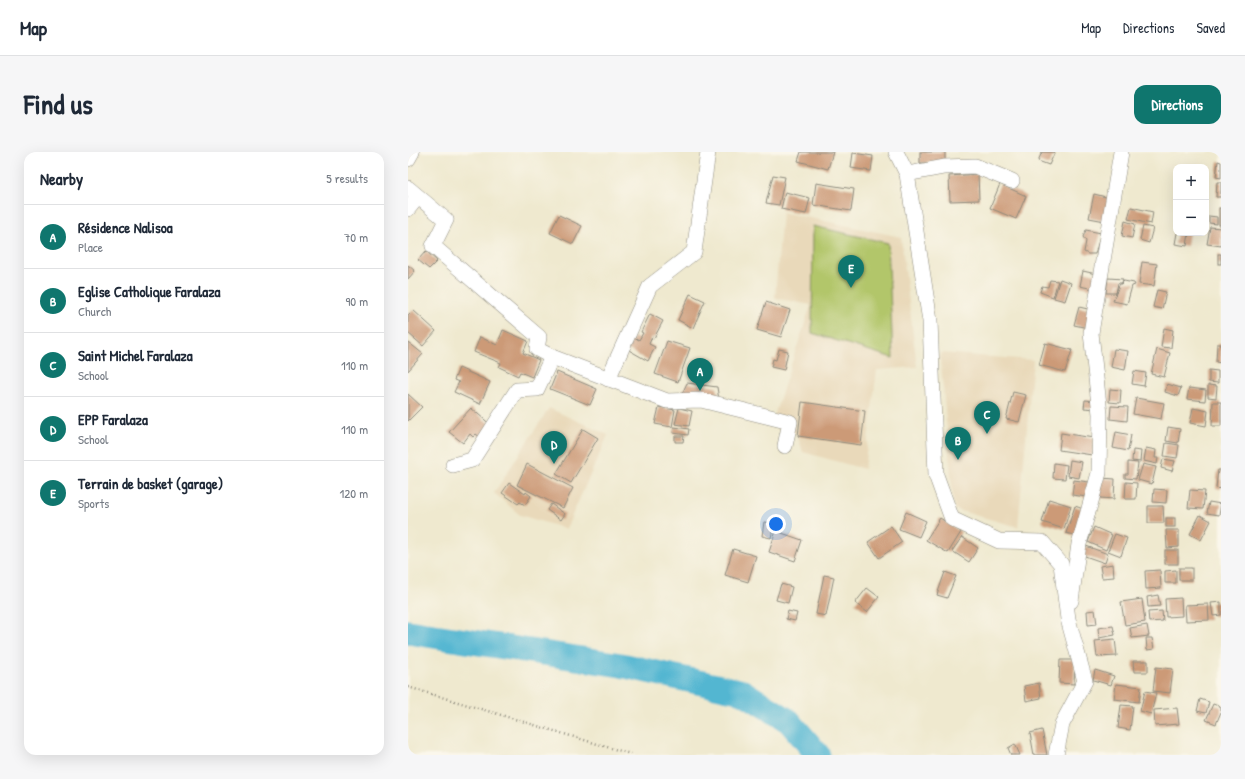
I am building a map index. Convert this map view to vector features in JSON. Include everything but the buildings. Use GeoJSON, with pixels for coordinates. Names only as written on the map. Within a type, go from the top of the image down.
{"type":"FeatureCollection","features":[{"type":"Feature","properties":{"kind":"street"},"geometry":{"type":"LineString","coordinates":[[408,159],[412,152]]}},
{"type":"Feature","properties":{"kind":"street"},"geometry":{"type":"LineString","coordinates":[[608,379],[650,286],[694,252],[708,152]]}},
{"type":"Feature","properties":{"kind":"street"},"geometry":{"type":"LineString","coordinates":[[896,152],[907,174],[930,321],[936,475],[952,519],[999,541],[1042,542],[1061,564],[1068,619],[1085,681],[1062,724],[1056,755]]}},
{"type":"Feature","properties":{"kind":"street"},"geometry":{"type":"LineString","coordinates":[[1068,619],[1079,544],[1098,473],[1100,414],[1091,333],[1121,152]]}},
{"type":"Feature","properties":{"kind":"street"},"geometry":{"type":"LineString","coordinates":[[907,174],[944,167],[975,166],[1012,181]]}},
{"type":"Feature","properties":{"kind":"street"},"geometry":{"type":"LineString","coordinates":[[408,209],[413,193],[446,220],[433,246],[539,338],[537,349],[552,357],[666,401],[701,400],[790,422],[785,446]]}},
{"type":"Feature","properties":{"kind":"street"},"geometry":{"type":"LineString","coordinates":[[454,465],[472,460],[517,390],[537,389],[552,357]]}},
{"type":"Feature","properties":{"kind":"path"},"geometry":{"type":"LineString","coordinates":[[408,687],[634,755]]}},
{"type":"Feature","properties":{"kind":"shaded area"},"geometry":{"type":"Polygon","coordinates":[[[782,212],[901,237],[917,367],[877,370],[864,469],[803,452],[797,434],[772,422],[811,305],[775,298],[782,212]]]}},
{"type":"Feature","properties":{"kind":"shaded area"},"geometry":{"type":"Polygon","coordinates":[[[940,353],[1033,360],[1018,527],[954,509],[940,353]]]}},
{"type":"Feature","properties":{"kind":"shaded area"},"geometry":{"type":"Polygon","coordinates":[[[549,408],[608,435],[566,529],[520,515],[494,493],[549,408]]]}},
{"type":"Feature","properties":{"kind":"green space"},"geometry":{"type":"Polygon","coordinates":[[[813,226],[888,243],[893,358],[812,333],[813,226]]]}},
{"type":"Feature","properties":{"kind":"waterway"},"geometry":{"type":"LineString","coordinates":[[408,632],[621,665],[743,692],[789,721],[818,755]]}},
{"type":"Feature","properties":{"kind":"place","name":"Terrain de basket (garage)"},"geometry":{"type":"Point","coordinates":[851,288]}},
{"type":"Feature","properties":{"kind":"place","name":"Résidence Nalisoa"},"geometry":{"type":"Point","coordinates":[700,391]}},
{"type":"Feature","properties":{"kind":"place","name":"Saint Michel Faralaza"},"geometry":{"type":"Point","coordinates":[987,434]}},
{"type":"Feature","properties":{"kind":"place","name":"Eglise Catholique Faralaza"},"geometry":{"type":"Point","coordinates":[958,460]}},
{"type":"Feature","properties":{"kind":"place","name":"EPP Faralaza"},"geometry":{"type":"Point","coordinates":[554,464]}}]}
